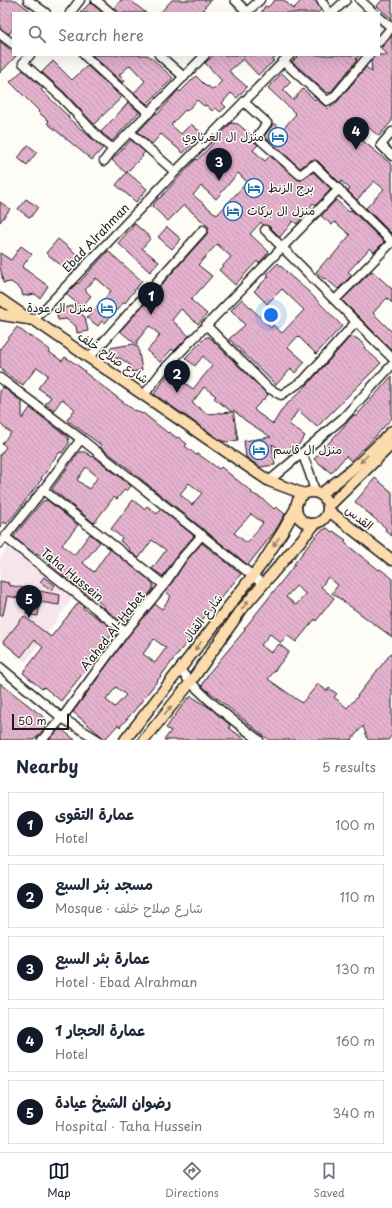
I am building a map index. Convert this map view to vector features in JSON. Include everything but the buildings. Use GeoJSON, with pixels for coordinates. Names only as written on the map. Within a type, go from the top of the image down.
{"type":"FeatureCollection","features":[{"type":"Feature","properties":{"kind":"main road","name":"شارع صلاح خلف"},"geometry":{"type":"LineString","coordinates":[[0,299],[269,481],[304,494]]}},
{"type":"Feature","properties":{"kind":"main road","name":"شارع صلاح خلف"},"geometry":{"type":"LineString","coordinates":[[0,312],[3,315],[31,319]]}},
{"type":"Feature","properties":{"kind":"main road"},"geometry":{"type":"LineString","coordinates":[[314,525],[303,522],[299,519],[296,508],[297,502],[304,494],[317,493],[354,469],[392,431]]}},
{"type":"Feature","properties":{"kind":"main road"},"geometry":{"type":"LineString","coordinates":[[144,740],[190,683],[242,609],[314,525],[324,520],[329,509],[392,444]]}},
{"type":"Feature","properties":{"kind":"main road"},"geometry":{"type":"LineString","coordinates":[[317,493],[327,501],[329,509]]}},
{"type":"Feature","properties":{"kind":"main road","name":"شارع القنال"},"geometry":{"type":"LineString","coordinates":[[125,740],[253,576],[283,531],[296,508]]}},
{"type":"Feature","properties":{"kind":"main road","name":"القدس"},"geometry":{"type":"LineString","coordinates":[[329,509],[392,560]]}},
{"type":"Feature","properties":{"kind":"street"},"geometry":{"type":"LineString","coordinates":[[28,0],[45,12]]}},
{"type":"Feature","properties":{"kind":"street"},"geometry":{"type":"LineString","coordinates":[[71,12],[80,0]]}},
{"type":"Feature","properties":{"kind":"street"},"geometry":{"type":"LineString","coordinates":[[96,0],[109,12]]}},
{"type":"Feature","properties":{"kind":"street"},"geometry":{"type":"LineString","coordinates":[[235,0],[246,12]]}},
{"type":"Feature","properties":{"kind":"street"},"geometry":{"type":"LineString","coordinates":[[248,12],[260,0]]}},
{"type":"Feature","properties":{"kind":"street"},"geometry":{"type":"LineString","coordinates":[[321,0],[329,12]]}},
{"type":"Feature","properties":{"kind":"street"},"geometry":{"type":"LineString","coordinates":[[331,12],[346,0]]}},
{"type":"Feature","properties":{"kind":"street"},"geometry":{"type":"LineString","coordinates":[[360,0],[373,12]]}},
{"type":"Feature","properties":{"kind":"street"},"geometry":{"type":"LineString","coordinates":[[380,18],[392,28],[380,41]]}},
{"type":"Feature","properties":{"kind":"street"},"geometry":{"type":"LineString","coordinates":[[0,34],[12,43]]}},
{"type":"Feature","properties":{"kind":"street"},"geometry":{"type":"LineString","coordinates":[[28,56],[23,63],[60,96],[100,139],[113,149]]}},
{"type":"Feature","properties":{"kind":"street"},"geometry":{"type":"LineString","coordinates":[[85,56],[149,113]]}},
{"type":"Feature","properties":{"kind":"street"},"geometry":{"type":"LineString","coordinates":[[160,56],[184,77]]}},
{"type":"Feature","properties":{"kind":"street"},"geometry":{"type":"LineString","coordinates":[[104,161],[113,149],[205,56]]}},
{"type":"Feature","properties":{"kind":"street","name":"Ebad Alrahman"},"geometry":{"type":"LineString","coordinates":[[31,319],[289,56]]}},
{"type":"Feature","properties":{"kind":"street"},"geometry":{"type":"LineString","coordinates":[[283,61],[327,101],[334,97],[368,56]]}},
{"type":"Feature","properties":{"kind":"street"},"geometry":{"type":"LineString","coordinates":[[244,102],[267,123],[257,137],[300,175],[314,165],[392,242],[335,300]]}},
{"type":"Feature","properties":{"kind":"street"},"geometry":{"type":"LineString","coordinates":[[130,132],[175,172]]}},
{"type":"Feature","properties":{"kind":"street"},"geometry":{"type":"LineString","coordinates":[[392,132],[381,145],[392,156]]}},
{"type":"Feature","properties":{"kind":"street"},"geometry":{"type":"LineString","coordinates":[[144,396],[164,369],[339,189]]}},
{"type":"Feature","properties":{"kind":"street"},"geometry":{"type":"LineString","coordinates":[[89,358],[203,230]]}},
{"type":"Feature","properties":{"kind":"street"},"geometry":{"type":"LineString","coordinates":[[265,230],[392,358]]}},
{"type":"Feature","properties":{"kind":"street"},"geometry":{"type":"LineString","coordinates":[[206,325],[268,388],[281,395],[304,380],[356,322]]}},
{"type":"Feature","properties":{"kind":"street"},"geometry":{"type":"LineString","coordinates":[[269,481],[344,417],[392,365]]}},
{"type":"Feature","properties":{"kind":"street"},"geometry":{"type":"LineString","coordinates":[[0,378],[81,439],[263,584]]}},
{"type":"Feature","properties":{"kind":"street"},"geometry":{"type":"LineString","coordinates":[[3,540],[81,439]]}},
{"type":"Feature","properties":{"kind":"street"},"geometry":{"type":"LineString","coordinates":[[302,453],[317,493]]}},
{"type":"Feature","properties":{"kind":"street"},"geometry":{"type":"LineString","coordinates":[[43,490],[164,585]]}},
{"type":"Feature","properties":{"kind":"street","name":"A'ahed Al-Habet"},"geometry":{"type":"LineString","coordinates":[[42,740],[62,718],[125,632],[164,585],[182,558],[202,535]]}},
{"type":"Feature","properties":{"kind":"street","name":"Taha Hussein"},"geometry":{"type":"LineString","coordinates":[[3,540],[125,632]]}},
{"type":"Feature","properties":{"kind":"street"},"geometry":{"type":"LineString","coordinates":[[0,667],[62,718],[98,740]]}},
{"type":"Feature","properties":{"kind":"street"},"geometry":{"type":"LineString","coordinates":[[180,670],[190,683],[259,740]]}},
{"type":"Feature","properties":{"kind":"shaded area"},"geometry":{"type":"Polygon","coordinates":[[[9,546],[74,596],[26,662],[0,641],[0,558],[9,546]]]}},
{"type":"Feature","properties":{"kind":"place","name":"منزل ال الغرباوي"},"geometry":{"type":"Point","coordinates":[278,137]}},
{"type":"Feature","properties":{"kind":"place","name":"عمارة الحجار 1"},"geometry":{"type":"Point","coordinates":[356,150]}},
{"type":"Feature","properties":{"kind":"place","name":"عمارة بئر السبع"},"geometry":{"type":"Point","coordinates":[219,181]}},
{"type":"Feature","properties":{"kind":"place","name":"برج الزنط"},"geometry":{"type":"Point","coordinates":[254,188]}},
{"type":"Feature","properties":{"kind":"place","name":"منزل ال بركات"},"geometry":{"type":"Point","coordinates":[233,211]}},
{"type":"Feature","properties":{"kind":"place","name":"منزل ال عودة"},"geometry":{"type":"Point","coordinates":[107,308]}},
{"type":"Feature","properties":{"kind":"place","name":"عمارة التقوى"},"geometry":{"type":"Point","coordinates":[151,315]}},
{"type":"Feature","properties":{"kind":"place","name":"مسجد بئر السبع"},"geometry":{"type":"Point","coordinates":[177,393]}},
{"type":"Feature","properties":{"kind":"place","name":"منزل ال قاسم"},"geometry":{"type":"Point","coordinates":[259,450]}},
{"type":"Feature","properties":{"kind":"place","name":"رضوان الشيخ عيادة"},"geometry":{"type":"Point","coordinates":[29,618]}}]}
